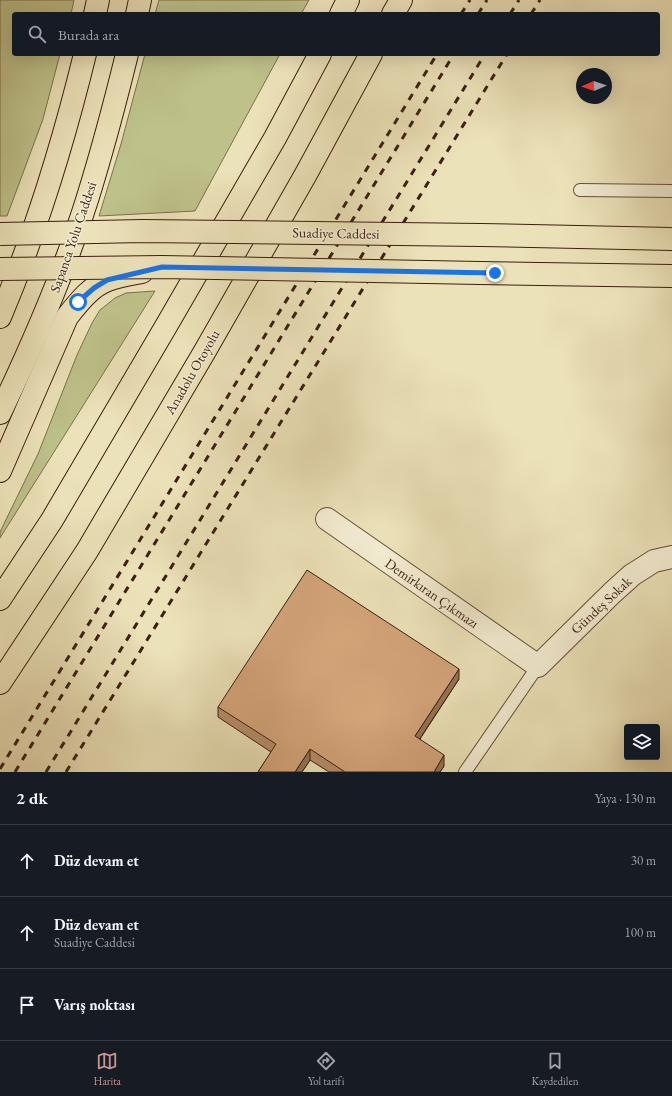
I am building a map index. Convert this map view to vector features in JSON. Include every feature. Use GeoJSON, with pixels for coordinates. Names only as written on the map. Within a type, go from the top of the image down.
{"type":"FeatureCollection","features":[{"type":"Feature","properties":{"kind":"main road"},"geometry":{"type":"LineString","coordinates":[[95,12],[98,0]]}},
{"type":"Feature","properties":{"kind":"main road"},"geometry":{"type":"LineString","coordinates":[[137,12],[140,0]]}},
{"type":"Feature","properties":{"kind":"main road"},"geometry":{"type":"LineString","coordinates":[[342,12],[348,0]]}},
{"type":"Feature","properties":{"kind":"main road"},"geometry":{"type":"LineString","coordinates":[[394,12],[401,0]]}},
{"type":"Feature","properties":{"kind":"main road"},"geometry":{"type":"LineString","coordinates":[[0,317],[45,199],[71,112],[85,56]]}},
{"type":"Feature","properties":{"kind":"main road","name":"Sapanca Yolu Caddesi"},"geometry":{"type":"LineString","coordinates":[[0,414],[43,319],[87,201],[110,123],[127,56]]}},
{"type":"Feature","properties":{"kind":"main road"},"geometry":{"type":"LineString","coordinates":[[0,599],[52,520],[169,321],[275,138],[319,56]]}},
{"type":"Feature","properties":{"kind":"main road","name":"Anadolu Otoyolu"},"geometry":{"type":"LineString","coordinates":[[0,683],[83,558],[205,352],[371,56]]}},
{"type":"Feature","properties":{"kind":"main road","name":"Suadiye Caddesi"},"geometry":{"type":"LineString","coordinates":[[0,234],[142,231],[672,239]]}},
{"type":"Feature","properties":{"kind":"main road"},"geometry":{"type":"LineString","coordinates":[[0,269],[162,267],[672,276]]}},
{"type":"Feature","properties":{"kind":"main road"},"geometry":{"type":"LineString","coordinates":[[0,471],[67,317],[78,302],[94,288],[107,280],[162,267]]}},
{"type":"Feature","properties":{"kind":"street","name":"Demirkıran Çıkmazı"},"geometry":{"type":"LineString","coordinates":[[327,519],[538,666]]}},
{"type":"Feature","properties":{"kind":"street","name":"Gündeş Sokak"},"geometry":{"type":"LineString","coordinates":[[538,666],[632,575],[654,561],[672,556]]}},
{"type":"Feature","properties":{"kind":"lane"},"geometry":{"type":"LineString","coordinates":[[580,190],[672,192]]}},
{"type":"Feature","properties":{"kind":"lane"},"geometry":{"type":"LineString","coordinates":[[465,772],[538,666]]}},
{"type":"Feature","properties":{"kind":"green space"},"geometry":{"type":"Polygon","coordinates":[[[0,0],[74,0],[71,12],[12,12],[12,56],[59,56],[43,119],[7,216],[0,216],[0,0]]]}},
{"type":"Feature","properties":{"kind":"green space"},"geometry":{"type":"Polygon","coordinates":[[[159,0],[309,0],[302,12],[156,12],[159,0]]]}},
{"type":"Feature","properties":{"kind":"green space"},"geometry":{"type":"Polygon","coordinates":[[[144,56],[279,56],[195,211],[99,216],[121,144],[144,56]]]}},
{"type":"Feature","properties":{"kind":"green space"},"geometry":{"type":"Polygon","coordinates":[[[155,291],[0,538],[0,532],[38,454],[77,355],[92,323],[100,310],[115,298],[126,293],[155,291]]]}},
{"type":"Feature","properties":{"kind":"building"},"geometry":{"type":"Polygon","coordinates":[[[307,570],[459,669],[415,736],[444,755],[434,772],[345,772],[310,749],[295,772],[258,772],[276,744],[218,707],[307,570]]]}},
{"type":"Feature","properties":{"kind":"railway"},"geometry":{"type":"LineString","coordinates":[[462,12],[470,0]]}},
{"type":"Feature","properties":{"kind":"railway"},"geometry":{"type":"LineString","coordinates":[[479,12],[487,0]]}},
{"type":"Feature","properties":{"kind":"railway"},"geometry":{"type":"LineString","coordinates":[[511,12],[519,0]]}},
{"type":"Feature","properties":{"kind":"railway"},"geometry":{"type":"LineString","coordinates":[[532,12],[540,0]]}},
{"type":"Feature","properties":{"kind":"railway"},"geometry":{"type":"LineString","coordinates":[[0,769],[436,56]]}},
{"type":"Feature","properties":{"kind":"railway"},"geometry":{"type":"LineString","coordinates":[[15,772],[453,56]]}},
{"type":"Feature","properties":{"kind":"railway"},"geometry":{"type":"LineString","coordinates":[[46,772],[484,56]]}},
{"type":"Feature","properties":{"kind":"railway"},"geometry":{"type":"LineString","coordinates":[[66,772],[506,56]]}},
{"type":"Feature","properties":{"kind":"route"},"geometry":{"type":"LineString","coordinates":[[78,302],[94,288],[107,280],[162,267],[495,273]]}}]}
